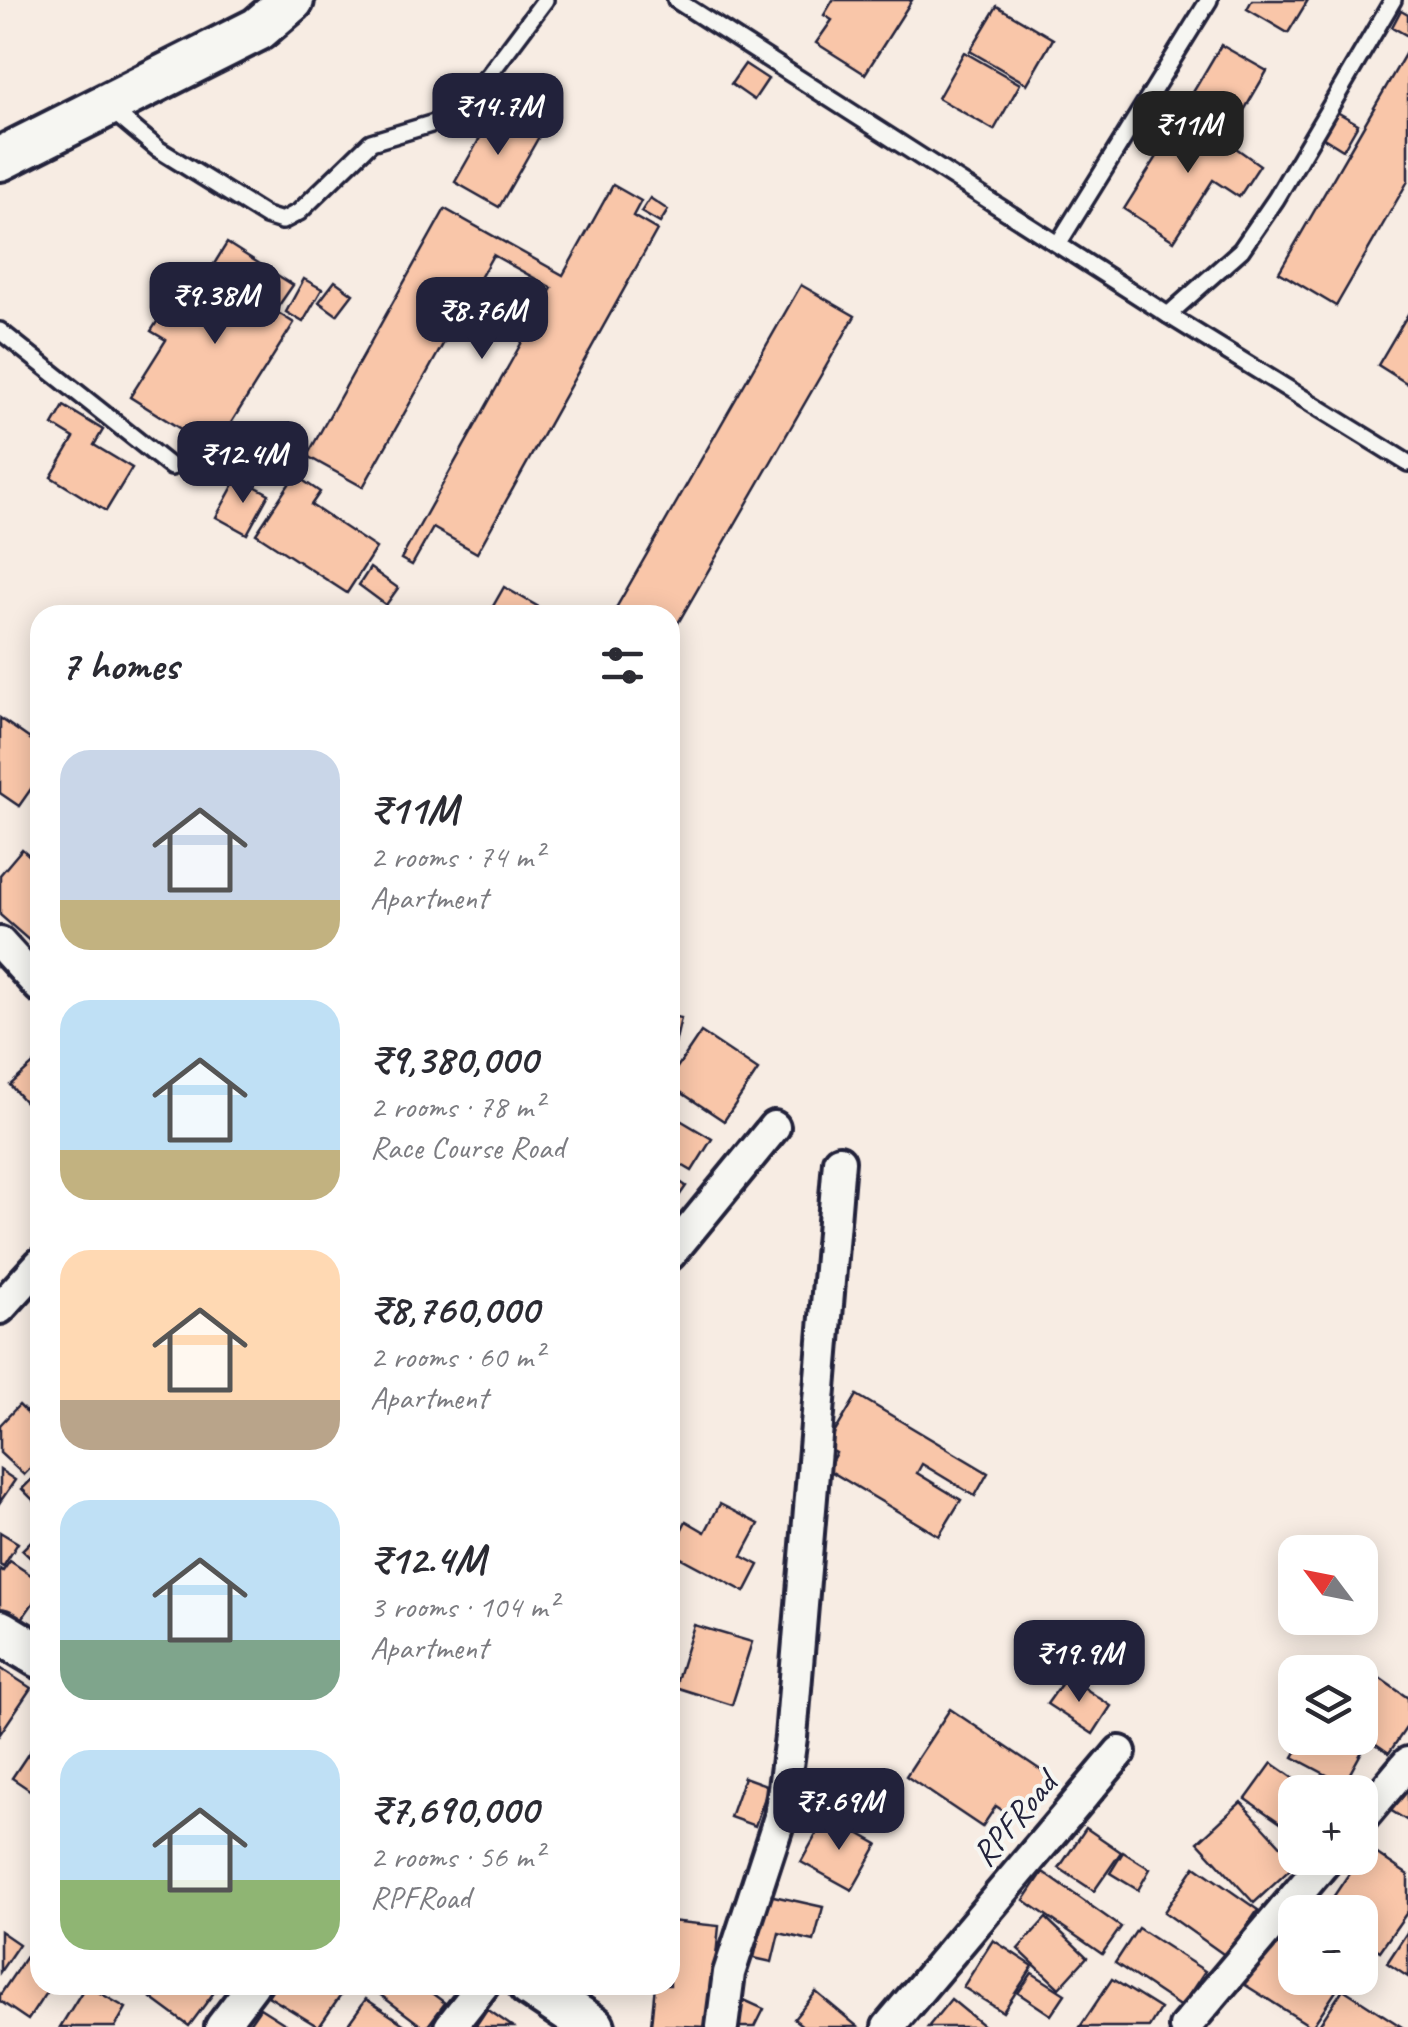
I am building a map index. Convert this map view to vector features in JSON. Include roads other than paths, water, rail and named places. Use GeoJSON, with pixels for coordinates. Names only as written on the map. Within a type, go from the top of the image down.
{"type":"FeatureCollection","features":[{"type":"Feature","properties":{"kind":"main road"},"geometry":{"type":"LineString","coordinates":[[0,159],[258,29],[292,0]]}},
{"type":"Feature","properties":{"kind":"main road"},"geometry":{"type":"LineString","coordinates":[[545,1995],[593,2027]]}},
{"type":"Feature","properties":{"kind":"street"},"geometry":{"type":"LineString","coordinates":[[0,943],[30,976]]}},
{"type":"Feature","properties":{"kind":"street"},"geometry":{"type":"LineString","coordinates":[[680,1242],[774,1127]]}},
{"type":"Feature","properties":{"kind":"street"},"geometry":{"type":"LineString","coordinates":[[722,2027],[729,1973],[780,1817],[791,1737],[839,1161]]}},
{"type":"Feature","properties":{"kind":"street"},"geometry":{"type":"LineString","coordinates":[[0,1308],[30,1275]]}},
{"type":"Feature","properties":{"kind":"street","name":"RPFRoad"},"geometry":{"type":"LineString","coordinates":[[888,2027],[1120,1752]]}},
{"type":"Feature","properties":{"kind":"street"},"geometry":{"type":"LineString","coordinates":[[1378,1799],[1408,1763]]}},
{"type":"Feature","properties":{"kind":"street"},"geometry":{"type":"LineString","coordinates":[[1185,2027],[1314,1875]]}},
{"type":"Feature","properties":{"kind":"street"},"geometry":{"type":"LineString","coordinates":[[221,2027],[246,1995]]}},
{"type":"Feature","properties":{"kind":"street"},"geometry":{"type":"LineString","coordinates":[[450,2027],[475,1995]]}},
{"type":"Feature","properties":{"kind":"lane"},"geometry":{"type":"LineString","coordinates":[[106,106],[158,149],[282,222],[299,212],[371,142],[441,121],[488,76],[545,0]]}},
{"type":"Feature","properties":{"kind":"lane"},"geometry":{"type":"LineString","coordinates":[[676,0],[1168,315],[1408,463]]}},
{"type":"Feature","properties":{"kind":"lane"},"geometry":{"type":"LineString","coordinates":[[1058,244],[1209,0]]}},
{"type":"Feature","properties":{"kind":"lane"},"geometry":{"type":"LineString","coordinates":[[1168,315],[1241,250],[1276,199],[1394,0]]}},
{"type":"Feature","properties":{"kind":"lane"},"geometry":{"type":"LineString","coordinates":[[0,331],[171,467]]}}]}
